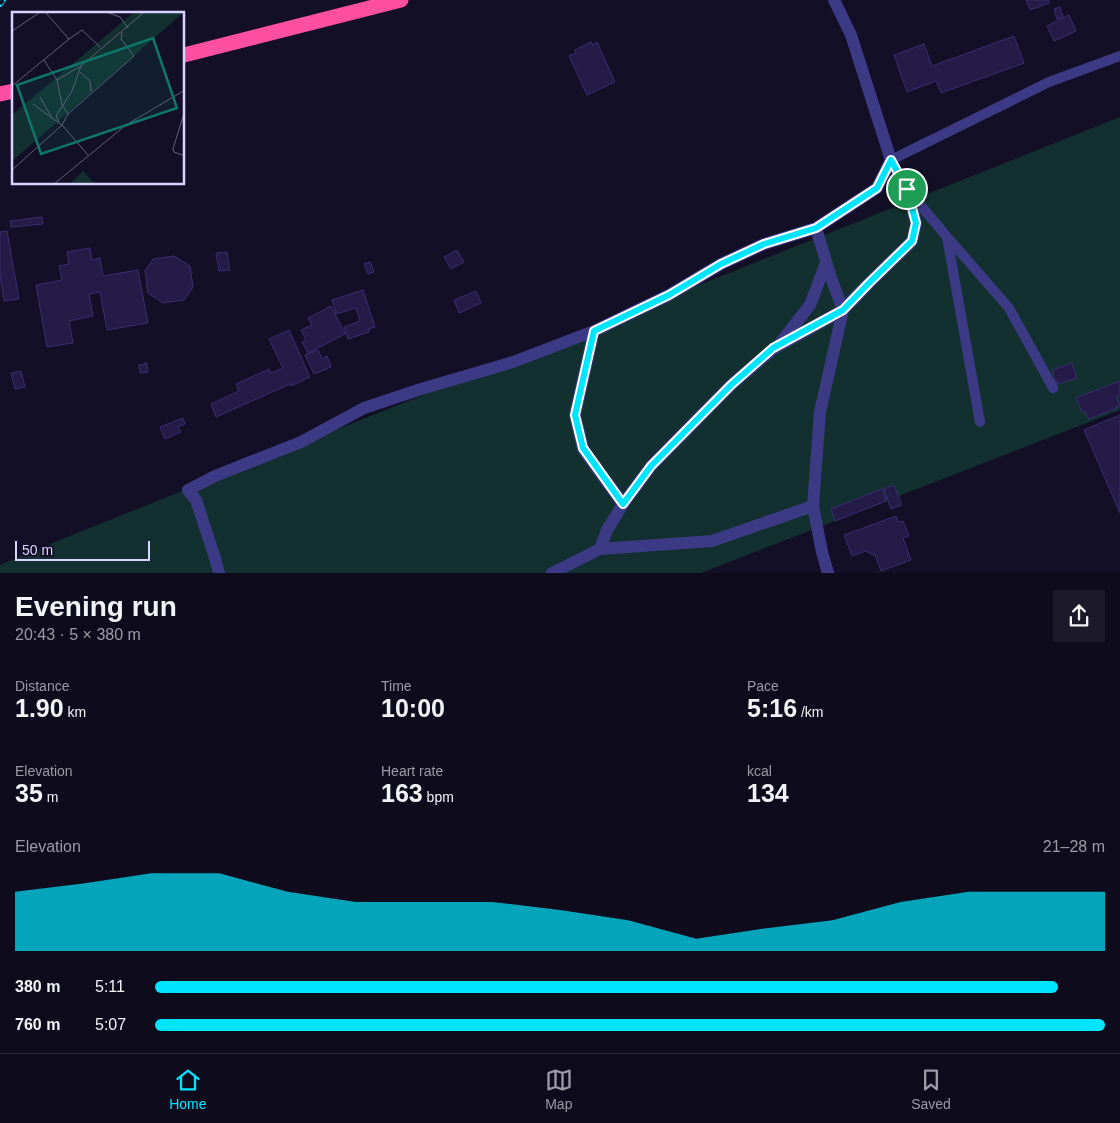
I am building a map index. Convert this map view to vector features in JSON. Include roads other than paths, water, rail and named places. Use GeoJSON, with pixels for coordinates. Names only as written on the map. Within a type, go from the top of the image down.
{"type":"FeatureCollection","features":[{"type":"Feature","properties":{"kind":"highway"},"geometry":{"type":"LineString","coordinates":[[185,55],[401,0]]}},
{"type":"Feature","properties":{"kind":"street"},"geometry":{"type":"LineString","coordinates":[[219,573],[196,500],[188,490],[215,476],[301,442],[364,408],[513,362],[594,331],[669,295],[721,264],[764,244],[816,228],[877,188],[891,160],[851,35],[834,0]]}},
{"type":"Feature","properties":{"kind":"street"},"geometry":{"type":"LineString","coordinates":[[600,549],[607,530],[623,504],[651,466],[731,385],[773,348],[843,310],[912,241],[916,223],[907,189]]}},
{"type":"Feature","properties":{"kind":"street"},"geometry":{"type":"LineString","coordinates":[[816,228],[843,310],[820,412],[813,506],[828,573]]}},
{"type":"Feature","properties":{"kind":"street"},"geometry":{"type":"LineString","coordinates":[[777,346],[810,305],[826,263]]}},
{"type":"Feature","properties":{"kind":"street"},"geometry":{"type":"LineString","coordinates":[[594,331],[575,415],[583,448],[623,504]]}},
{"type":"Feature","properties":{"kind":"street"},"geometry":{"type":"LineString","coordinates":[[552,573],[600,549],[712,541],[813,506]]}},
{"type":"Feature","properties":{"kind":"lane"},"geometry":{"type":"LineString","coordinates":[[1053,388],[1009,308],[907,189],[891,160],[1048,82],[1120,56]]}},
{"type":"Feature","properties":{"kind":"lane"},"geometry":{"type":"LineString","coordinates":[[947,237],[980,422]]}},
{"type":"Feature","properties":{"kind":"railway"},"geometry":{"type":"LineString","coordinates":[[0,4],[3,0]]}}]}
